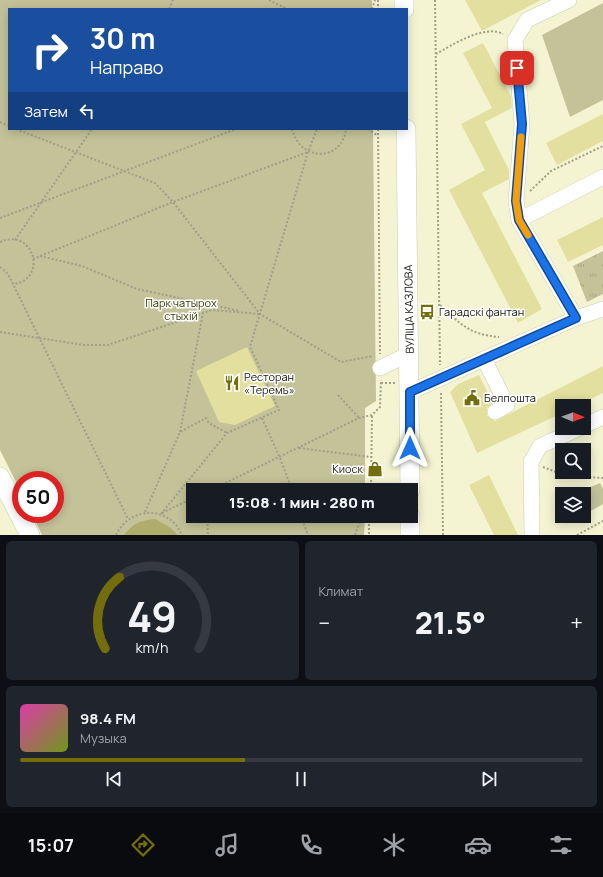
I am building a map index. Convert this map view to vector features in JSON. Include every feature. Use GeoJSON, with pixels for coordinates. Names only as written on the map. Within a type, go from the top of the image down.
{"type":"FeatureCollection","features":[{"type":"Feature","properties":{"kind":"main road","name":"ВУЛІЦА КАЗЛОВА"},"geometry":{"type":"LineString","coordinates":[[406,130],[409,354],[404,388],[410,483]]}},
{"type":"Feature","properties":{"kind":"main road"},"geometry":{"type":"LineString","coordinates":[[0,477],[5,498],[30,535]]}},
{"type":"Feature","properties":{"kind":"main road"},"geometry":{"type":"LineString","coordinates":[[410,523],[410,535]]}},
{"type":"Feature","properties":{"kind":"lane"},"geometry":{"type":"LineString","coordinates":[[569,0],[527,20],[515,40],[522,124],[516,201],[519,220],[576,318]]}},
{"type":"Feature","properties":{"kind":"lane"},"geometry":{"type":"LineString","coordinates":[[519,220],[603,177]]}},
{"type":"Feature","properties":{"kind":"lane"},"geometry":{"type":"LineString","coordinates":[[404,388],[441,379],[576,318],[603,309]]}},
{"type":"Feature","properties":{"kind":"lane"},"geometry":{"type":"LineString","coordinates":[[380,368],[409,354]]}},
{"type":"Feature","properties":{"kind":"lane"},"geometry":{"type":"LineString","coordinates":[[484,359],[506,406]]}},
{"type":"Feature","properties":{"kind":"lane"},"geometry":{"type":"LineString","coordinates":[[591,423],[603,418]]}},
{"type":"Feature","properties":{"kind":"lane"},"geometry":{"type":"LineString","coordinates":[[532,535],[531,462],[540,446],[564,435]]}},
{"type":"Feature","properties":{"kind":"path"},"geometry":{"type":"LineString","coordinates":[[268,0],[285,8]]}},
{"type":"Feature","properties":{"kind":"path"},"geometry":{"type":"LineString","coordinates":[[435,0],[443,535]]}},
{"type":"Feature","properties":{"kind":"path"},"geometry":{"type":"LineString","coordinates":[[436,54],[471,36],[498,31],[515,40]]}},
{"type":"Feature","properties":{"kind":"path"},"geometry":{"type":"LineString","coordinates":[[18,130],[74,153],[155,183],[173,202],[260,314],[341,362],[380,355],[378,130]]}},
{"type":"Feature","properties":{"kind":"path"},"geometry":{"type":"LineString","coordinates":[[15,240],[91,130]]}},
{"type":"Feature","properties":{"kind":"path"},"geometry":{"type":"LineString","coordinates":[[0,218],[233,130]]}},
{"type":"Feature","properties":{"kind":"path"},"geometry":{"type":"LineString","coordinates":[[292,130],[294,138],[299,146],[308,152],[320,154],[330,152],[340,145],[346,130]]}},
{"type":"Feature","properties":{"kind":"path"},"geometry":{"type":"LineString","coordinates":[[161,514],[227,433],[279,410],[250,347],[308,152],[317,130]]}},
{"type":"Feature","properties":{"kind":"path"},"geometry":{"type":"LineString","coordinates":[[369,130],[378,136]]}},
{"type":"Feature","properties":{"kind":"path"},"geometry":{"type":"LineString","coordinates":[[516,201],[535,187],[552,171],[603,146]]}},
{"type":"Feature","properties":{"kind":"path"},"geometry":{"type":"LineString","coordinates":[[33,259],[173,202],[308,152]]}},
{"type":"Feature","properties":{"kind":"path"},"geometry":{"type":"LineString","coordinates":[[0,242],[15,240],[28,247],[33,259],[33,268],[30,275],[25,280],[14,284]]}},
{"type":"Feature","properties":{"kind":"path"},"geometry":{"type":"LineString","coordinates":[[39,256],[82,266],[137,289],[210,303],[244,312]]}},
{"type":"Feature","properties":{"kind":"path"},"geometry":{"type":"LineString","coordinates":[[0,267],[8,274],[14,284],[128,519]]}},
{"type":"Feature","properties":{"kind":"path"},"geometry":{"type":"LineString","coordinates":[[440,304],[460,325],[482,335],[501,338]]}},
{"type":"Feature","properties":{"kind":"path"},"geometry":{"type":"LineString","coordinates":[[0,332],[40,340],[84,345],[108,344],[212,310],[260,314]]}},
{"type":"Feature","properties":{"kind":"path"},"geometry":{"type":"LineString","coordinates":[[145,512],[180,432],[203,313]]}},
{"type":"Feature","properties":{"kind":"path"},"geometry":{"type":"LineString","coordinates":[[226,483],[280,458],[359,418],[372,415],[380,407],[380,368]]}},
{"type":"Feature","properties":{"kind":"path"},"geometry":{"type":"LineString","coordinates":[[381,383],[404,388]]}},
{"type":"Feature","properties":{"kind":"path"},"geometry":{"type":"LineString","coordinates":[[338,395],[359,418]]}},
{"type":"Feature","properties":{"kind":"path"},"geometry":{"type":"LineString","coordinates":[[371,483],[372,415]]}},
{"type":"Feature","properties":{"kind":"path"},"geometry":{"type":"LineString","coordinates":[[180,432],[206,418],[209,423],[227,433]]}},
{"type":"Feature","properties":{"kind":"path"},"geometry":{"type":"LineString","coordinates":[[262,418],[289,483]]}},
{"type":"Feature","properties":{"kind":"path"},"geometry":{"type":"LineString","coordinates":[[298,448],[371,457]]}},
{"type":"Feature","properties":{"kind":"path"},"geometry":{"type":"LineString","coordinates":[[531,462],[566,476],[603,478]]}},
{"type":"Feature","properties":{"kind":"path"},"geometry":{"type":"LineString","coordinates":[[161,514],[186,502]]}},
{"type":"Feature","properties":{"kind":"path"},"geometry":{"type":"LineString","coordinates":[[116,535],[121,526],[128,519],[145,512],[161,514],[171,519],[179,528],[182,535]]}},
{"type":"Feature","properties":{"kind":"path"},"geometry":{"type":"LineString","coordinates":[[577,535],[603,521]]}},
{"type":"Feature","properties":{"kind":"path"},"geometry":{"type":"LineString","coordinates":[[207,523],[208,535]]}},
{"type":"Feature","properties":{"kind":"path"},"geometry":{"type":"LineString","coordinates":[[304,523],[308,535]]}},
{"type":"Feature","properties":{"kind":"path"},"geometry":{"type":"LineString","coordinates":[[355,535],[359,523]]}},
{"type":"Feature","properties":{"kind":"path"},"geometry":{"type":"LineString","coordinates":[[369,523],[369,535]]}},
{"type":"Feature","properties":{"kind":"green space","name":"Парк чатырох стыхій"},"geometry":{"type":"Polygon","coordinates":[[[0,0],[372,0],[372,8],[8,8],[8,130],[373,130],[376,401],[365,408],[365,483],[186,483],[186,523],[365,523],[364,535],[42,535],[36,523],[64,523],[64,471],[12,471],[12,474],[0,450],[0,0]]]}},
{"type":"Feature","properties":{"kind":"green space"},"geometry":{"type":"Polygon","coordinates":[[[603,3],[603,100],[570,117],[542,35],[603,3]]]}},
{"type":"Feature","properties":{"kind":"green space"},"geometry":{"type":"Polygon","coordinates":[[[603,251],[603,294],[587,302],[573,266],[603,251]]]}},
{"type":"Feature","properties":{"kind":"green space"},"geometry":{"type":"Polygon","coordinates":[[[600,483],[603,489],[603,504],[591,511],[591,487],[600,483]]]}},
{"type":"Feature","properties":{"kind":"shaded area"},"geometry":{"type":"Polygon","coordinates":[[[155,519],[171,528],[177,535],[124,535],[137,523],[155,519]]]}},
{"type":"Feature","properties":{"kind":"building"},"geometry":{"type":"Polygon","coordinates":[[[465,0],[541,0],[482,31],[465,0]]]}},
{"type":"Feature","properties":{"kind":"building"},"geometry":{"type":"Polygon","coordinates":[[[483,43],[511,96],[512,108],[485,122],[509,170],[509,179],[482,193],[542,309],[518,323],[449,190],[485,170],[461,124],[492,108],[463,53],[483,43]]]}},
{"type":"Feature","properties":{"kind":"building"},"geometry":{"type":"Polygon","coordinates":[[[603,114],[603,141],[557,165],[546,143],[603,114]]]}},
{"type":"Feature","properties":{"kind":"building"},"geometry":{"type":"Polygon","coordinates":[[[603,217],[603,245],[568,262],[557,240],[603,217]]]}},
{"type":"Feature","properties":{"kind":"building","name":"Ресторан «Теремъ»"},"geometry":{"type":"Polygon","coordinates":[[[247,347],[275,406],[235,425],[219,422],[196,371],[247,347]]]}},
{"type":"Feature","properties":{"kind":"building"},"geometry":{"type":"Polygon","coordinates":[[[603,366],[603,393],[591,399],[555,399],[555,416],[477,453],[450,392],[458,384],[479,375],[493,403],[487,408],[487,416],[495,421],[603,366]]]}},
{"type":"Feature","properties":{"kind":"building"},"geometry":{"type":"Polygon","coordinates":[[[489,475],[518,535],[494,535],[469,485],[489,475]]]}},
{"type":"Feature","properties":{"kind":"slow traffic"},"geometry":{"type":"LineString","coordinates":[[521,137],[516,201],[519,220],[528,235]]}},
{"type":"Feature","properties":{"kind":"place","name":"Гарадскі фантан"},"geometry":{"type":"Point","coordinates":[427,312]}},
{"type":"Feature","properties":{"kind":"place","name":"Ресторан «Теремъ»"},"geometry":{"type":"Point","coordinates":[232,383]}},
{"type":"Feature","properties":{"kind":"place","name":"Белпошта"},"geometry":{"type":"Point","coordinates":[472,398]}},
{"type":"Feature","properties":{"kind":"place","name":"Киоск"},"geometry":{"type":"Point","coordinates":[375,469]}},
{"type":"Feature","properties":{"kind":"route"},"geometry":{"type":"LineString","coordinates":[[410,448],[410,392],[576,318],[519,220],[516,201],[522,124],[517,68]]}}]}
